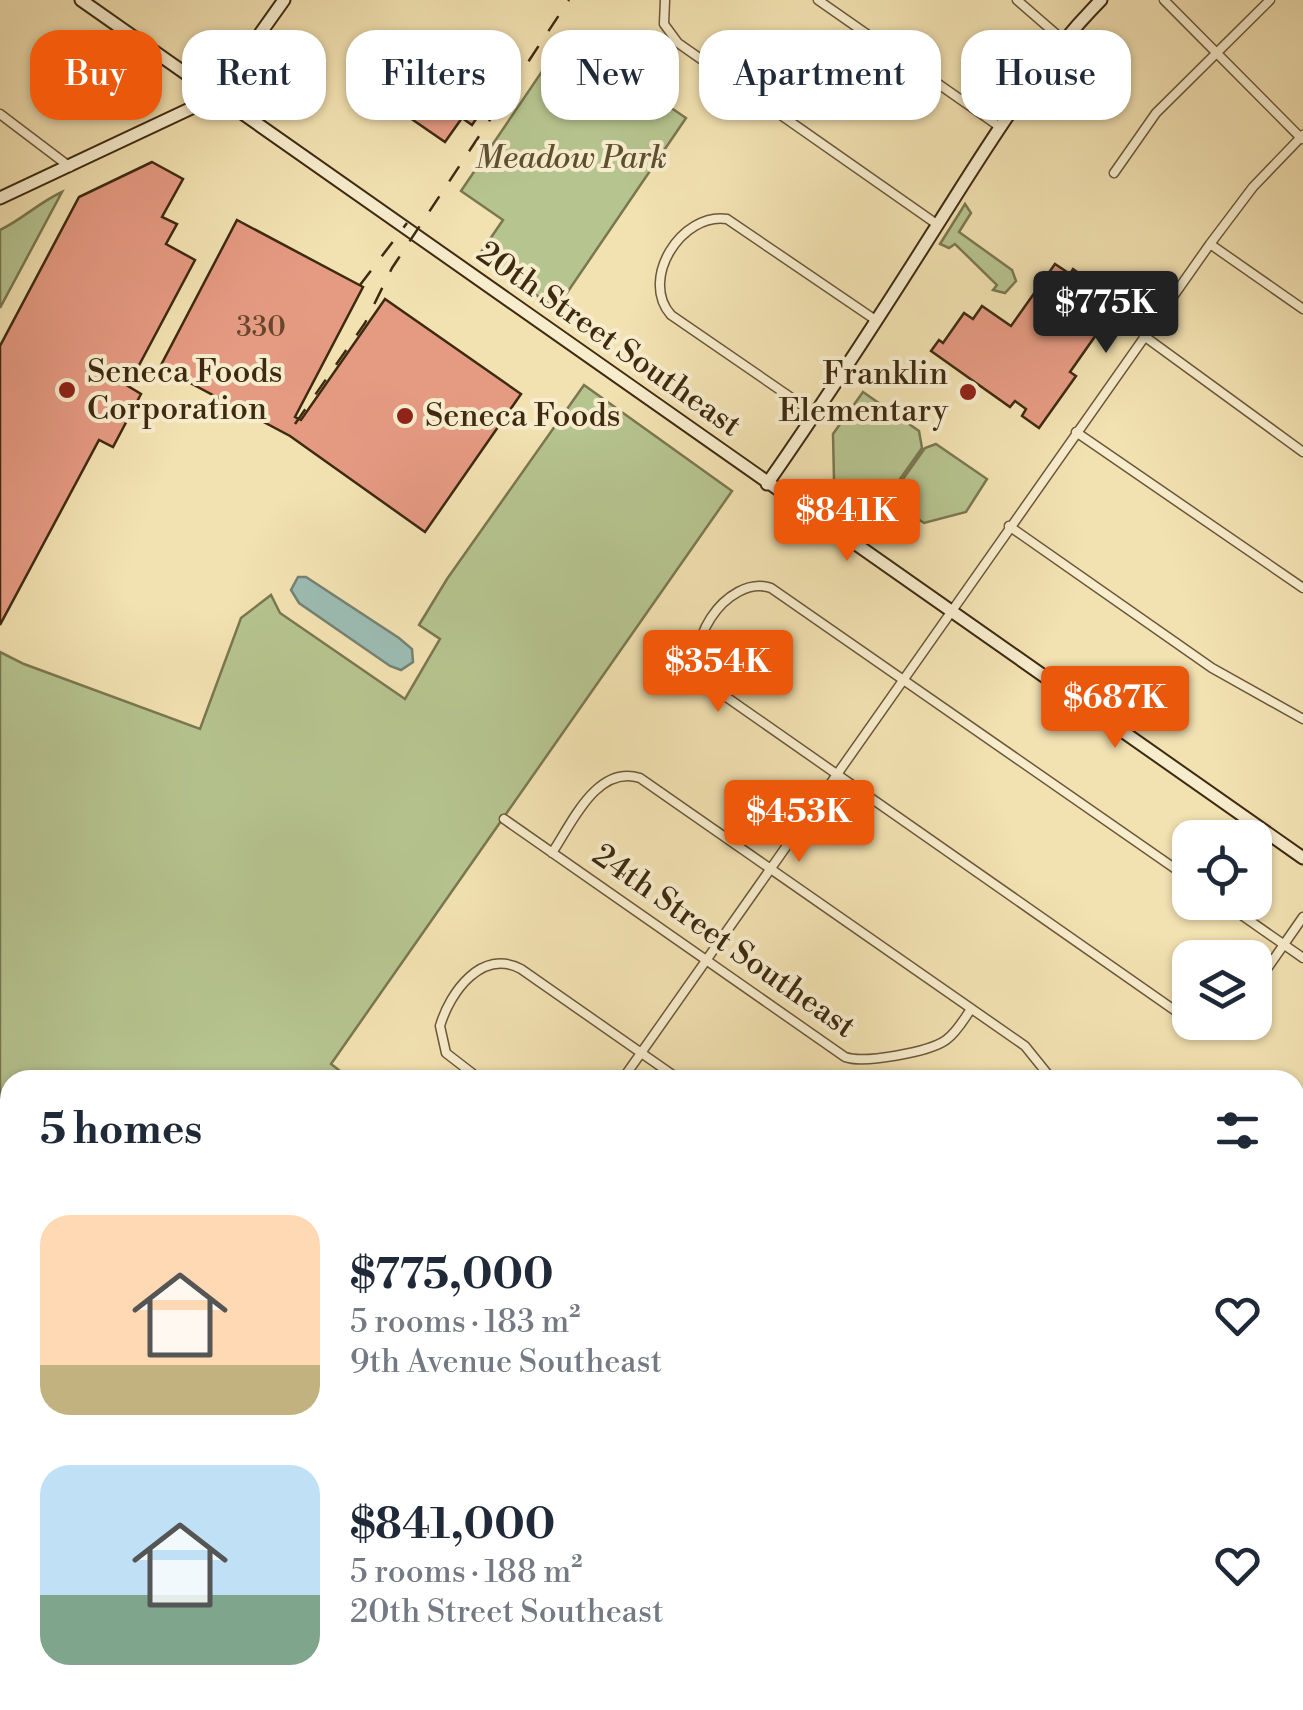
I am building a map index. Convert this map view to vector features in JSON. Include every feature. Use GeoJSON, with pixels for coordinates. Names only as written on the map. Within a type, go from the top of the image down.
{"type":"FeatureCollection","features":[{"type":"Feature","properties":{"kind":"street","name":"20th Street Southeast"},"geometry":{"type":"LineString","coordinates":[[81,0],[182,73]]}},
{"type":"Feature","properties":{"kind":"street"},"geometry":{"type":"LineString","coordinates":[[263,30],[284,0]]}},
{"type":"Feature","properties":{"kind":"street"},"geometry":{"type":"LineString","coordinates":[[665,0],[664,24],[678,43],[938,224]]}},
{"type":"Feature","properties":{"kind":"street"},"geometry":{"type":"LineString","coordinates":[[818,0],[1000,127]]}},
{"type":"Feature","properties":{"kind":"street"},"geometry":{"type":"LineString","coordinates":[[1017,0],[1052,30]]}},
{"type":"Feature","properties":{"kind":"street"},"geometry":{"type":"LineString","coordinates":[[1073,30],[1102,0]]}},
{"type":"Feature","properties":{"kind":"street"},"geometry":{"type":"LineString","coordinates":[[629,1070],[1210,244],[1254,187],[1302,138],[1164,0]]}},
{"type":"Feature","properties":{"kind":"street"},"geometry":{"type":"LineString","coordinates":[[1114,172],[1151,120],[1270,0]]}},
{"type":"Feature","properties":{"kind":"street"},"geometry":{"type":"LineString","coordinates":[[0,198],[182,113]]}},
{"type":"Feature","properties":{"kind":"street"},"geometry":{"type":"LineString","coordinates":[[0,114],[70,166]]}},
{"type":"Feature","properties":{"kind":"street","name":"20th Street Southeast"},"geometry":{"type":"LineString","coordinates":[[248,120],[1303,858]]}},
{"type":"Feature","properties":{"kind":"street"},"geometry":{"type":"LineString","coordinates":[[766,484],[877,322],[1005,120]]}},
{"type":"Feature","properties":{"kind":"street"},"geometry":{"type":"LineString","coordinates":[[815,414],[666,309],[658,291],[658,276],[674,248],[700,221],[727,219],[877,322]]}},
{"type":"Feature","properties":{"kind":"street"},"geometry":{"type":"LineString","coordinates":[[1210,244],[1303,309]]}},
{"type":"Feature","properties":{"kind":"street"},"geometry":{"type":"LineString","coordinates":[[1144,336],[1303,452]]}},
{"type":"Feature","properties":{"kind":"street"},"geometry":{"type":"LineString","coordinates":[[1076,432],[1303,588]]}},
{"type":"Feature","properties":{"kind":"street"},"geometry":{"type":"LineString","coordinates":[[1009,526],[1212,668],[1303,719]]}},
{"type":"Feature","properties":{"kind":"street"},"geometry":{"type":"LineString","coordinates":[[1172,866],[764,586],[748,585],[735,591],[714,618],[696,652],[698,670],[705,681],[1172,1008]]}},
{"type":"Feature","properties":{"kind":"street"},"geometry":{"type":"LineString","coordinates":[[552,853],[601,784],[626,774],[646,781],[1025,1046],[1044,1070]]}},
{"type":"Feature","properties":{"kind":"street","name":"24th Street Southeast"},"geometry":{"type":"LineString","coordinates":[[504,820],[838,1053],[858,1061],[939,1044],[951,1036],[971,1009]]}},
{"type":"Feature","properties":{"kind":"street"},"geometry":{"type":"LineString","coordinates":[[1272,962],[1303,918]]}},
{"type":"Feature","properties":{"kind":"street"},"geometry":{"type":"LineString","coordinates":[[1249,920],[1303,958]]}},
{"type":"Feature","properties":{"kind":"street"},"geometry":{"type":"LineString","coordinates":[[467,1070],[452,1060],[440,1038],[442,1019],[480,967],[507,963],[665,1070]]}},
{"type":"Feature","properties":{"kind":"green space","name":"Meadow Park"},"geometry":{"type":"Polygon","coordinates":[[[541,73],[541,120],[679,120],[679,113],[686,118],[556,309],[479,255],[503,220],[461,191],[509,120],[521,120],[521,102],[541,73]]]}},
{"type":"Feature","properties":{"kind":"green space"},"geometry":{"type":"Polygon","coordinates":[[[62,192],[0,308],[0,230],[62,192]]]}},
{"type":"Feature","properties":{"kind":"green space"},"geometry":{"type":"Polygon","coordinates":[[[965,204],[971,213],[959,232],[1012,270],[1016,281],[1005,293],[993,290],[997,285],[955,244],[949,248],[940,244],[965,204]]]}},
{"type":"Feature","properties":{"kind":"green space"},"geometry":{"type":"Polygon","coordinates":[[[584,385],[732,491],[331,1064],[339,1070],[0,1070],[0,652],[200,729],[241,618],[271,595],[280,613],[405,699],[440,639],[419,625],[584,385]]]}},
{"type":"Feature","properties":{"kind":"green space"},"geometry":{"type":"Polygon","coordinates":[[[863,392],[919,431],[922,448],[878,510],[834,480],[833,434],[863,392]]]}},
{"type":"Feature","properties":{"kind":"green space"},"geometry":{"type":"Polygon","coordinates":[[[936,444],[987,479],[966,512],[924,523],[889,499],[925,448],[936,444]]]}},
{"type":"Feature","properties":{"kind":"water"},"geometry":{"type":"Polygon","coordinates":[[[298,577],[306,577],[399,638],[412,649],[413,662],[401,670],[390,666],[299,603],[291,590],[298,577]]]}},
{"type":"Feature","properties":{"kind":"building"},"geometry":{"type":"Polygon","coordinates":[[[413,120],[461,120],[445,142],[413,120]]]}},
{"type":"Feature","properties":{"kind":"building","name":"Seneca Foods Corporation"},"geometry":{"type":"Polygon","coordinates":[[[152,162],[183,179],[162,217],[177,224],[166,244],[195,260],[128,386],[141,394],[113,447],[99,440],[0,625],[0,346],[79,197],[152,162]]]}},
{"type":"Feature","properties":{"kind":"building"},"geometry":{"type":"Polygon","coordinates":[[[237,220],[363,287],[295,417],[301,420],[385,299],[521,394],[425,532],[290,436],[160,367],[237,220]]]}},
{"type":"Feature","properties":{"kind":"building"},"geometry":{"type":"Polygon","coordinates":[[[1055,264],[1070,274],[1073,269],[1117,305],[1070,372],[1076,376],[1039,428],[1022,416],[1026,409],[1015,401],[1010,407],[931,351],[939,340],[943,343],[964,313],[973,319],[982,306],[1011,326],[1055,264]]]}},
{"type":"Feature","properties":{"kind":"railway"},"geometry":{"type":"LineString","coordinates":[[295,424],[365,323],[392,268],[569,0]]}},
{"type":"Feature","properties":{"kind":"railway"},"geometry":{"type":"LineString","coordinates":[[360,285],[407,223]]}},
{"type":"Feature","properties":{"kind":"place","name":"Seneca Foods Corporation"},"geometry":{"type":"Point","coordinates":[67,390]}},
{"type":"Feature","properties":{"kind":"place","name":"Franklin Elementary"},"geometry":{"type":"Point","coordinates":[968,392]}},
{"type":"Feature","properties":{"kind":"place","name":"Seneca Foods"},"geometry":{"type":"Point","coordinates":[405,416]}}]}
